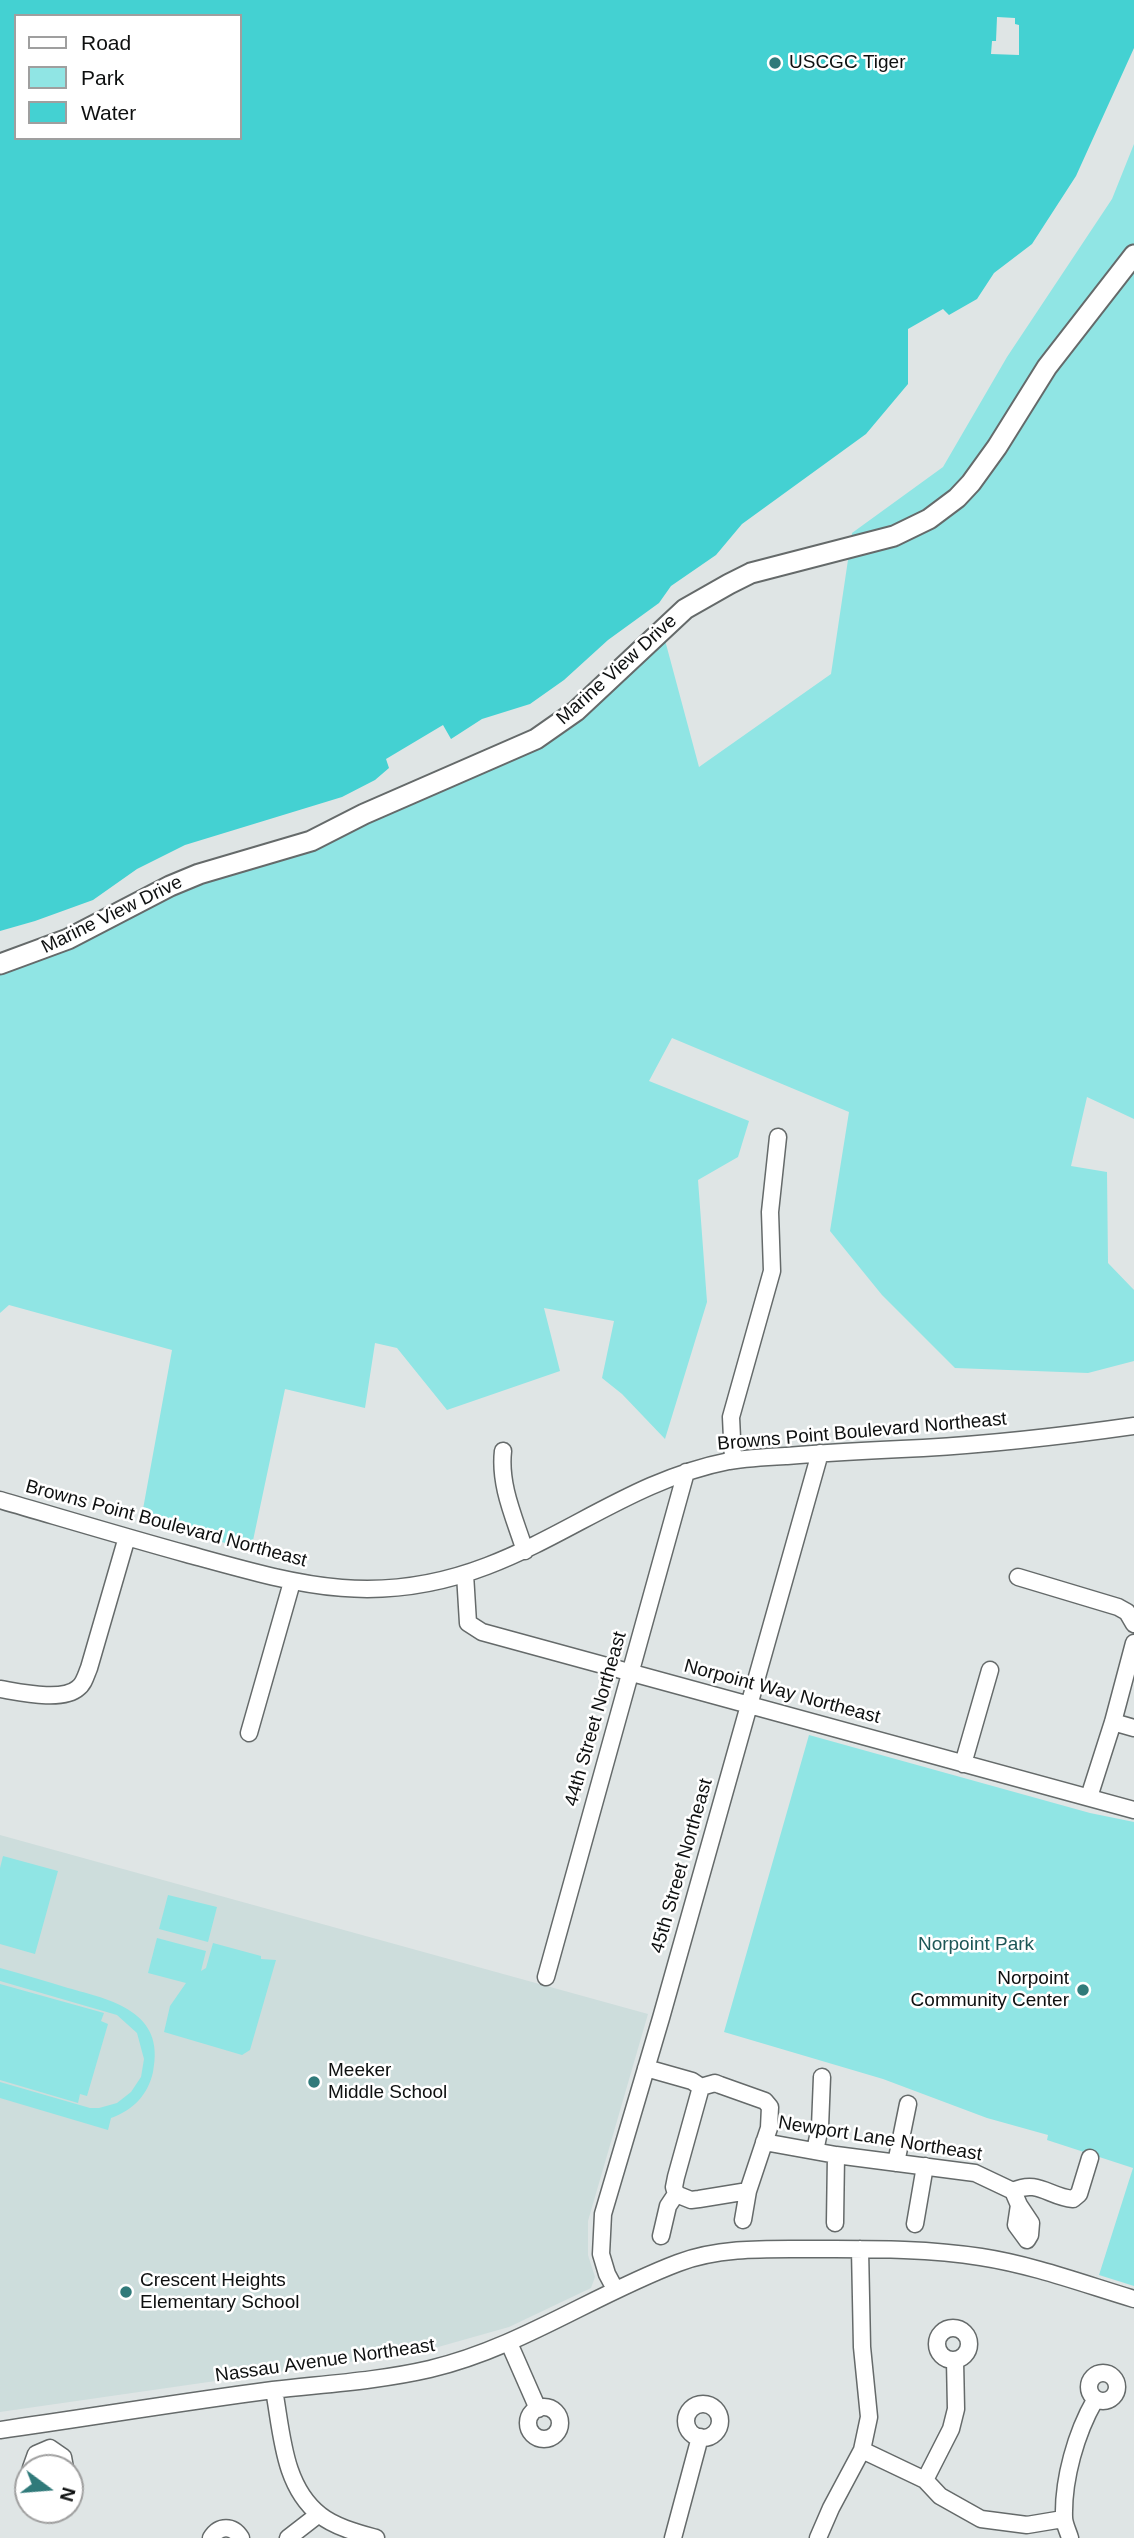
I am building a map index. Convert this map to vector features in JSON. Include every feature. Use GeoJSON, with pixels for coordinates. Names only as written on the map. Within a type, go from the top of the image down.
{"type":"FeatureCollection","features":[{"type":"Feature","properties":{"kind":"main road","name":"Marine View Drive"},"geometry":{"type":"LineString","coordinates":[[0,964],[68,939],[199,873],[311,841],[374,810],[536,739],[576,711],[685,609],[729,584],[751,573],[894,536],[929,519],[957,498],[971,483],[1047,367],[1134,255]]}},
{"type":"Feature","properties":{"kind":"street"},"geometry":{"type":"LineString","coordinates":[[733,1461],[731,1417],[772,1271],[770,1212],[778,1137]]}},
{"type":"Feature","properties":{"kind":"street","name":"Browns Point Boulevard Northeast"},"geometry":{"type":"LineString","coordinates":[[0,1500],[292,1582],[342,1590],[388,1589],[466,1574],[525,1551],[634,1492],[686,1472],[733,1461],[979,1444],[1134,1426]]}},
{"type":"Feature","properties":{"kind":"street"},"geometry":{"type":"LineString","coordinates":[[503,1451],[502,1476],[505,1490],[525,1551]]}},
{"type":"Feature","properties":{"kind":"street","name":"45th Street Northeast"},"geometry":{"type":"LineString","coordinates":[[615,2289],[601,2254],[603,2214],[821,1453]]}},
{"type":"Feature","properties":{"kind":"street","name":"44th Street Northeast"},"geometry":{"type":"LineString","coordinates":[[546,1977],[686,1472]]}},
{"type":"Feature","properties":{"kind":"street"},"geometry":{"type":"LineString","coordinates":[[0,1689],[53,1695],[73,1692],[80,1688],[89,1668],[127,1537]]}},
{"type":"Feature","properties":{"kind":"street","name":"Norpoint Way Northeast"},"geometry":{"type":"LineString","coordinates":[[466,1574],[466,1614],[468,1622],[475,1628],[519,1643],[1134,1810]]}},
{"type":"Feature","properties":{"kind":"street"},"geometry":{"type":"LineString","coordinates":[[1018,1577],[1118,1607],[1134,1621]]}},
{"type":"Feature","properties":{"kind":"street"},"geometry":{"type":"LineString","coordinates":[[249,1733],[292,1582]]}},
{"type":"Feature","properties":{"kind":"street"},"geometry":{"type":"LineString","coordinates":[[1089,1797],[1134,1643]]}},
{"type":"Feature","properties":{"kind":"street"},"geometry":{"type":"LineString","coordinates":[[963,1764],[990,1670]]}},
{"type":"Feature","properties":{"kind":"street"},"geometry":{"type":"LineString","coordinates":[[1113,1722],[1134,1728]]}},
{"type":"Feature","properties":{"kind":"street","name":"Newport Lane Northeast"},"geometry":{"type":"LineString","coordinates":[[646,2068],[692,2081],[701,2087],[715,2083],[765,2101],[770,2107],[771,2115],[748,2191],[743,2220]]}},
{"type":"Feature","properties":{"kind":"street"},"geometry":{"type":"LineString","coordinates":[[815,2151],[820,2127],[822,2077]]}},
{"type":"Feature","properties":{"kind":"street"},"geometry":{"type":"LineString","coordinates":[[661,2236],[668,2206],[676,2194],[676,2177],[701,2087]]}},
{"type":"Feature","properties":{"kind":"street"},"geometry":{"type":"LineString","coordinates":[[896,2163],[908,2104]]}},
{"type":"Feature","properties":{"kind":"street","name":"Newport Lane Northeast"},"geometry":{"type":"LineString","coordinates":[[764,2143],[975,2173],[1016,2198]]}},
{"type":"Feature","properties":{"kind":"street"},"geometry":{"type":"LineString","coordinates":[[835,2222],[836,2155]]}},
{"type":"Feature","properties":{"kind":"street"},"geometry":{"type":"LineString","coordinates":[[1019,2265],[1027,2240],[1016,2225],[1016,2198],[1024,2186],[1032,2186],[1073,2199],[1079,2194],[1090,2158]]}},
{"type":"Feature","properties":{"kind":"street"},"geometry":{"type":"LineString","coordinates":[[915,2224],[925,2166]]}},
{"type":"Feature","properties":{"kind":"street"},"geometry":{"type":"LineString","coordinates":[[676,2194],[691,2200],[748,2191]]}},
{"type":"Feature","properties":{"kind":"street","name":"Nassau Avenue Northeast"},"geometry":{"type":"LineString","coordinates":[[0,2430],[430,2369],[509,2343],[615,2289],[681,2262],[722,2253],[776,2249],[860,2249],[962,2255],[1019,2265],[1134,2299]]}},
{"type":"Feature","properties":{"kind":"street"},"geometry":{"type":"LineString","coordinates":[[818,2538],[862,2450],[869,2417],[862,2347],[860,2249]]}},
{"type":"Feature","properties":{"kind":"street"},"geometry":{"type":"LineString","coordinates":[[509,2343],[538,2409]]}},
{"type":"Feature","properties":{"kind":"street"},"geometry":{"type":"LineString","coordinates":[[925,2480],[944,2445],[956,2409],[955,2360]]}},
{"type":"Feature","properties":{"kind":"street"},"geometry":{"type":"LineString","coordinates":[[274,2390],[289,2471],[301,2493],[319,2514],[350,2530],[376,2538]]}},
{"type":"Feature","properties":{"kind":"street"},"geometry":{"type":"LineString","coordinates":[[1070,2538],[1063,2519],[1067,2483],[1077,2443],[1095,2400]]}},
{"type":"Feature","properties":{"kind":"street"},"geometry":{"type":"LineString","coordinates":[[40,2423],[45,2449]]}},
{"type":"Feature","properties":{"kind":"street"},"geometry":{"type":"LineString","coordinates":[[673,2538],[700,2437]]}},
{"type":"Feature","properties":{"kind":"street"},"geometry":{"type":"LineString","coordinates":[[36,2454],[45,2449],[60,2454]]}},
{"type":"Feature","properties":{"kind":"street"},"geometry":{"type":"LineString","coordinates":[[862,2450],[925,2480],[940,2496],[981,2519],[1027,2525],[1063,2519]]}},
{"type":"Feature","properties":{"kind":"street"},"geometry":{"type":"LineString","coordinates":[[288,2538],[319,2514]]}},
{"type":"Feature","properties":{"kind":"street"},"geometry":{"type":"LineString","coordinates":[[211,2538],[216,2531],[226,2528],[236,2531],[241,2538]]}},
{"type":"Feature","properties":{"kind":"shaded area","name":"Meeker Middle School"},"geometry":{"type":"Polygon","coordinates":[[[0,1835],[648,2014],[588,2221],[588,2255],[595,2277],[591,2288],[509,2327],[424,2351],[0,2412],[0,1835]]]}},
{"type":"Feature","properties":{"kind":"green space"},"geometry":{"type":"Polygon","coordinates":[[[1134,144],[1134,1119],[1087,1097],[1071,1166],[1107,1172],[1108,1263],[1134,1290],[1134,1361],[1088,1373],[955,1368],[882,1295],[830,1231],[849,1112],[672,1038],[649,1081],[749,1121],[738,1157],[698,1180],[707,1302],[665,1439],[622,1394],[602,1378],[614,1321],[544,1308],[560,1371],[447,1410],[397,1348],[375,1343],[365,1408],[285,1389],[251,1550],[141,1520],[172,1350],[9,1305],[0,1313],[0,964],[392,802],[576,711],[662,629],[699,767],[831,674],[852,533],[943,467],[1007,357],[1112,199],[1134,144]]]}},
{"type":"Feature","properties":{"kind":"green space","name":"Norpoint Park"},"geometry":{"type":"Polygon","coordinates":[[[809,1735],[1090,1813],[1134,1822],[1134,2286],[1099,2275],[1133,2168],[1047,2140],[1048,2135],[987,2118],[883,2079],[724,2032],[809,1735]]]}},
{"type":"Feature","properties":{"kind":"green space"},"geometry":{"type":"Polygon","coordinates":[[[3,1856],[58,1871],[35,1954],[0,1944],[0,1868],[3,1856]]]}},
{"type":"Feature","properties":{"kind":"green space"},"geometry":{"type":"Polygon","coordinates":[[[168,1895],[217,1907],[208,1942],[159,1929],[168,1895]]]}},
{"type":"Feature","properties":{"kind":"green space"},"geometry":{"type":"Polygon","coordinates":[[[157,1938],[206,1951],[201,1971],[206,1968],[213,1943],[261,1956],[261,1959],[276,1960],[250,2050],[242,2055],[164,2032],[170,2006],[186,1983],[148,1973],[157,1938]]]}},
{"type":"Feature","properties":{"kind":"green space"},"geometry":{"type":"Polygon","coordinates":[[[0,1968],[117,2004],[143,2022],[151,2035],[155,2051],[151,2080],[138,2101],[111,2118],[108,2130],[0,2098],[0,2082],[90,2108],[117,2103],[131,2092],[141,2077],[144,2059],[137,2033],[117,2015],[0,1981],[0,1968]]]}},
{"type":"Feature","properties":{"kind":"green space"},"geometry":{"type":"Polygon","coordinates":[[[0,1984],[104,2013],[101,2021],[108,2024],[87,2096],[80,2094],[78,2103],[0,2080],[0,1984]]]}},
{"type":"Feature","properties":{"kind":"water"},"geometry":{"type":"Polygon","coordinates":[[[0,0],[1134,0],[1134,48],[1076,176],[1032,244],[994,273],[977,299],[949,315],[943,309],[908,329],[908,384],[866,434],[742,524],[716,555],[671,586],[659,603],[608,640],[564,680],[530,704],[482,719],[451,739],[443,725],[386,759],[389,768],[375,780],[342,797],[185,845],[137,869],[93,900],[0,931],[0,0]]]}},
{"type":"Feature","properties":{"kind":"pier"},"geometry":{"type":"Polygon","coordinates":[[[997,17],[1015,18],[1015,24],[1019,25],[1019,55],[991,54],[992,41],[996,41],[997,17]]]}},
{"type":"Feature","properties":{"kind":"place","name":"USCGC Tiger"},"geometry":{"type":"Point","coordinates":[775,63]}},
{"type":"Feature","properties":{"kind":"place","name":"Norpoint Community Center"},"geometry":{"type":"Point","coordinates":[1083,1990]}},
{"type":"Feature","properties":{"kind":"place","name":"Meeker Middle School"},"geometry":{"type":"Point","coordinates":[314,2082]}},
{"type":"Feature","properties":{"kind":"place","name":"Crescent Heights Elementary School"},"geometry":{"type":"Point","coordinates":[126,2292]}}]}
